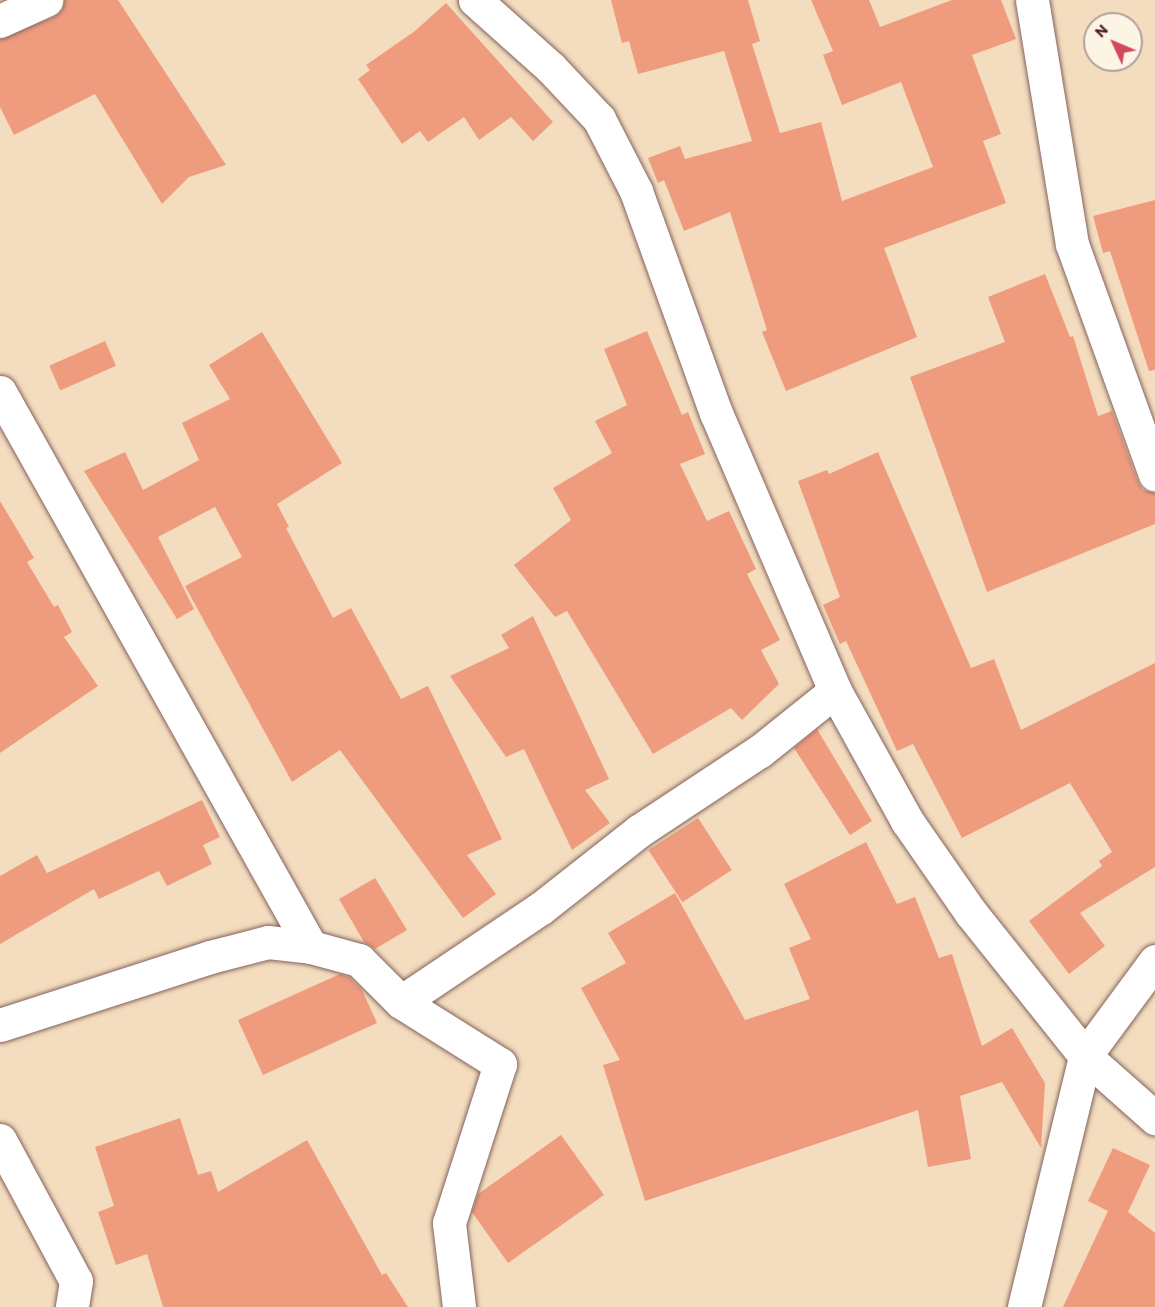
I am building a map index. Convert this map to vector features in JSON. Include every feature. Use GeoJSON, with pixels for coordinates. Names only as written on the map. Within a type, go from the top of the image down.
{"type":"FeatureCollection","features":[{"type":"Feature","properties":{"kind":"street"},"geometry":{"type":"LineString","coordinates":[[0,21],[46,0]]}},
{"type":"Feature","properties":{"kind":"street"},"geometry":{"type":"LineString","coordinates":[[475,0],[551,68],[599,119],[636,191],[716,413],[835,691],[907,820],[971,913],[1085,1056],[1155,1118]]}},
{"type":"Feature","properties":{"kind":"street"},"geometry":{"type":"LineString","coordinates":[[1032,0],[1071,244],[1155,475]]}},
{"type":"Feature","properties":{"kind":"street"},"geometry":{"type":"LineString","coordinates":[[0,392],[311,947]]}},
{"type":"Feature","properties":{"kind":"street"},"geometry":{"type":"LineString","coordinates":[[401,1002],[541,908],[639,831],[760,751],[835,691]]}},
{"type":"Feature","properties":{"kind":"street"},"geometry":{"type":"LineString","coordinates":[[0,1025],[210,957],[268,942],[311,947],[359,960],[401,1002],[500,1064],[448,1223],[459,1307]]}},
{"type":"Feature","properties":{"kind":"street"},"geometry":{"type":"LineString","coordinates":[[1024,1307],[1085,1056],[1155,961]]}},
{"type":"Feature","properties":{"kind":"street"},"geometry":{"type":"LineString","coordinates":[[0,1140],[76,1281],[79,1306]]}},
{"type":"Feature","properties":{"kind":"building"},"geometry":{"type":"Polygon","coordinates":[[[64,0],[118,0],[226,165],[189,177],[162,204],[95,94],[14,135],[0,107],[0,39],[54,17],[62,10],[64,0]]]}},
{"type":"Feature","properties":{"kind":"building"},"geometry":{"type":"Polygon","coordinates":[[[611,0],[748,0],[760,41],[752,44],[780,133],[821,122],[842,201],[933,167],[901,82],[842,105],[823,55],[833,51],[811,0],[869,0],[880,27],[952,0],[1001,0],[1016,39],[972,55],[1001,134],[983,141],[1006,203],[884,248],[917,337],[786,391],[762,332],[767,330],[730,212],[684,231],[664,180],[658,183],[648,158],[680,146],[685,159],[752,141],[724,51],[638,74],[629,41],[622,43],[611,0]]]}},
{"type":"Feature","properties":{"kind":"building"},"geometry":{"type":"Polygon","coordinates":[[[446,3],[553,122],[533,141],[511,117],[479,140],[464,117],[428,142],[420,131],[402,144],[358,79],[370,70],[366,65],[415,31],[446,3]]]}},
{"type":"Feature","properties":{"kind":"building"},"geometry":{"type":"Polygon","coordinates":[[[1155,200],[1155,370],[1149,371],[1110,251],[1103,253],[1093,216],[1155,200]]]}},
{"type":"Feature","properties":{"kind":"building"},"geometry":{"type":"Polygon","coordinates":[[[1045,274],[1070,337],[1073,336],[1098,416],[1112,411],[1138,482],[1143,490],[1155,493],[1155,524],[987,592],[910,377],[1005,342],[988,297],[1045,274]]]}},
{"type":"Feature","properties":{"kind":"building"},"geometry":{"type":"Polygon","coordinates":[[[647,331],[682,415],[688,412],[705,454],[680,464],[707,521],[729,511],[756,569],[747,574],[780,640],[761,650],[779,684],[742,720],[731,708],[653,754],[567,611],[555,617],[514,565],[571,520],[553,488],[612,453],[595,421],[627,405],[604,349],[647,331]]]}},
{"type":"Feature","properties":{"kind":"building"},"geometry":{"type":"Polygon","coordinates":[[[262,332],[342,463],[277,504],[289,527],[286,528],[333,618],[351,608],[401,699],[428,686],[502,839],[467,855],[496,894],[463,918],[340,750],[292,782],[185,586],[242,557],[215,507],[158,537],[194,609],[177,619],[84,471],[125,452],[143,490],[199,460],[182,423],[230,399],[209,365],[262,332]]]}},
{"type":"Feature","properties":{"kind":"building"},"geometry":{"type":"Polygon","coordinates":[[[105,341],[116,366],[60,390],[49,366],[105,341]]]}},
{"type":"Feature","properties":{"kind":"building"},"geometry":{"type":"Polygon","coordinates":[[[878,452],[971,668],[994,659],[1021,730],[1155,663],[1155,867],[1080,913],[1105,946],[1069,974],[1029,921],[1102,866],[1099,861],[1112,852],[1070,783],[962,838],[913,744],[897,751],[846,641],[840,644],[823,605],[840,597],[798,481],[827,470],[829,474],[878,452]]]}},
{"type":"Feature","properties":{"kind":"building"},"geometry":{"type":"Polygon","coordinates":[[[0,501],[34,558],[27,562],[54,607],[58,605],[72,632],[64,637],[98,686],[0,753],[0,501]]]}},
{"type":"Feature","properties":{"kind":"building"},"geometry":{"type":"Polygon","coordinates":[[[533,616],[609,779],[585,790],[610,823],[572,850],[524,749],[506,757],[450,676],[509,648],[501,635],[533,616]]]}},
{"type":"Feature","properties":{"kind":"building"},"geometry":{"type":"Polygon","coordinates":[[[817,729],[872,821],[850,835],[794,748],[817,729]]]}},
{"type":"Feature","properties":{"kind":"building"},"geometry":{"type":"Polygon","coordinates":[[[202,800],[220,837],[203,845],[212,864],[167,886],[159,871],[99,899],[94,889],[0,944],[0,876],[37,855],[47,873],[202,800]]]}},
{"type":"Feature","properties":{"kind":"building"},"geometry":{"type":"Polygon","coordinates":[[[698,818],[732,870],[682,902],[649,850],[698,818]]]}},
{"type":"Feature","properties":{"kind":"building"},"geometry":{"type":"Polygon","coordinates":[[[866,842],[897,904],[915,897],[939,958],[952,954],[982,1046],[1012,1028],[1045,1083],[1041,1148],[1002,1082],[960,1096],[971,1159],[928,1167],[918,1110],[645,1201],[603,1065],[620,1060],[581,988],[626,963],[608,933],[675,893],[745,1020],[810,999],[789,948],[811,939],[784,884],[866,842]]]}},
{"type":"Feature","properties":{"kind":"building"},"geometry":{"type":"Polygon","coordinates":[[[375,878],[407,930],[375,949],[364,942],[339,899],[375,878]]]}},
{"type":"Feature","properties":{"kind":"building"},"geometry":{"type":"Polygon","coordinates":[[[340,974],[349,977],[362,990],[377,1023],[263,1075],[238,1020],[340,974]]]}},
{"type":"Feature","properties":{"kind":"building"},"geometry":{"type":"Polygon","coordinates":[[[180,1118],[198,1175],[211,1171],[218,1192],[307,1140],[382,1275],[386,1273],[408,1307],[163,1307],[147,1254],[116,1265],[98,1212],[114,1206],[95,1147],[180,1118]]]}},
{"type":"Feature","properties":{"kind":"building"},"geometry":{"type":"Polygon","coordinates":[[[561,1135],[604,1195],[508,1263],[472,1212],[478,1194],[561,1135]]]}},
{"type":"Feature","properties":{"kind":"building"},"geometry":{"type":"Polygon","coordinates":[[[1113,1148],[1150,1165],[1128,1212],[1155,1233],[1155,1307],[1063,1307],[1108,1211],[1088,1201],[1113,1148]]]}}]}
